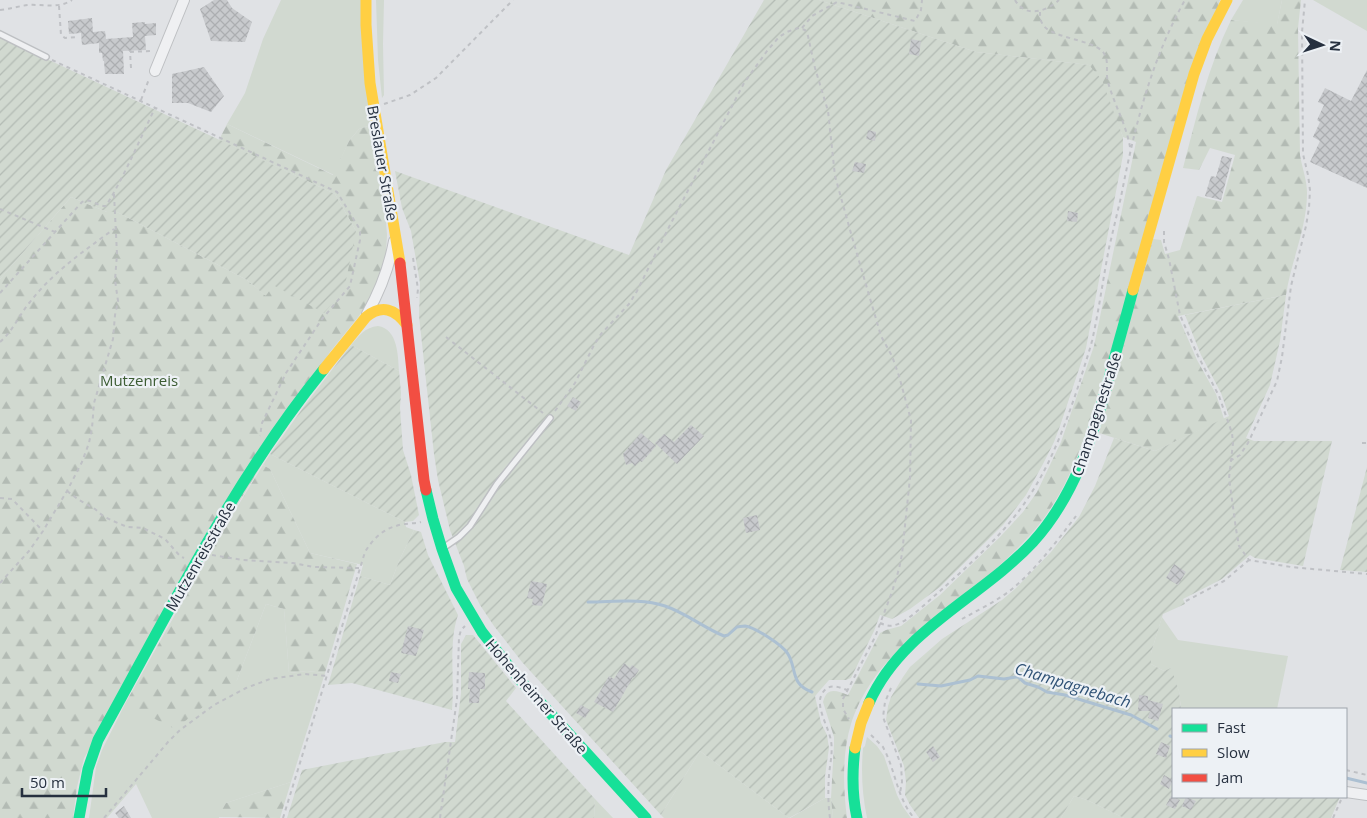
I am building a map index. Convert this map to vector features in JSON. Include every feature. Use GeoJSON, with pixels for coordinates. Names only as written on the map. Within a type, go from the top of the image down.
{"type":"FeatureCollection","features":[{"type":"Feature","properties":{"kind":"main road","name":"Breslauer Straße"},"geometry":{"type":"LineString","coordinates":[[366,0],[368,52],[374,107],[395,230],[407,325]]}},
{"type":"Feature","properties":{"kind":"main road","name":"Champagnestraße"},"geometry":{"type":"LineString","coordinates":[[857,818],[852,786],[855,748],[868,703],[886,673],[921,636],[1019,556],[1042,531],[1070,490],[1096,424],[1194,74],[1207,39],[1227,0]]}},
{"type":"Feature","properties":{"kind":"main road"},"geometry":{"type":"LineString","coordinates":[[366,317],[375,310],[384,310],[394,313],[407,325]]}},
{"type":"Feature","properties":{"kind":"main road","name":"Mutzenreisstraße"},"geometry":{"type":"LineString","coordinates":[[79,818],[85,778],[95,746],[202,551],[267,446],[306,391],[366,317]]}},
{"type":"Feature","properties":{"kind":"main road","name":"Hohenheimer Straße"},"geometry":{"type":"LineString","coordinates":[[407,325],[424,480],[433,519],[456,588],[482,632],[519,678],[646,818]]}},
{"type":"Feature","properties":{"kind":"street"},"geometry":{"type":"LineString","coordinates":[[155,71],[184,0]]}},
{"type":"Feature","properties":{"kind":"street","name":"Mutzenreisstraße"},"geometry":{"type":"LineString","coordinates":[[366,317],[375,301],[388,269],[395,230]]}},
{"type":"Feature","properties":{"kind":"street"},"geometry":{"type":"LineString","coordinates":[[1347,792],[1367,795]]}},
{"type":"Feature","properties":{"kind":"lane"},"geometry":{"type":"LineString","coordinates":[[0,34],[46,57]]}},
{"type":"Feature","properties":{"kind":"lane"},"geometry":{"type":"LineString","coordinates":[[442,549],[459,537],[470,526],[497,484],[550,418]]}},
{"type":"Feature","properties":{"kind":"path"},"geometry":{"type":"LineString","coordinates":[[0,10],[28,6],[59,6],[72,0]]}},
{"type":"Feature","properties":{"kind":"path"},"geometry":{"type":"LineString","coordinates":[[374,107],[410,95],[436,78],[513,0]]}},
{"type":"Feature","properties":{"kind":"path"},"geometry":{"type":"LineString","coordinates":[[801,29],[812,16],[837,2],[915,21],[921,10],[922,0]]}},
{"type":"Feature","properties":{"kind":"path"},"geometry":{"type":"LineString","coordinates":[[1015,0],[1018,5],[1033,12],[1040,12],[1051,7],[1059,0]]}},
{"type":"Feature","properties":{"kind":"path"},"geometry":{"type":"LineString","coordinates":[[880,623],[889,626],[900,624],[942,589],[1010,522],[1029,497],[1041,475],[1063,428],[1076,394],[1091,343],[1131,149],[1155,66],[1185,0]]}},
{"type":"Feature","properties":{"kind":"path"},"geometry":{"type":"LineString","coordinates":[[1230,460],[1240,455],[1248,443],[1277,381],[1281,365],[1290,286],[1309,208],[1310,190],[1303,154],[1302,32],[1305,0]]}},
{"type":"Feature","properties":{"kind":"path"},"geometry":{"type":"LineString","coordinates":[[59,6],[61,35],[65,38],[78,38]]}},
{"type":"Feature","properties":{"kind":"path"},"geometry":{"type":"LineString","coordinates":[[1040,12],[1042,23],[1046,28],[1096,47],[1104,53],[1107,60],[1108,82],[1126,128],[1131,149]]}},
{"type":"Feature","properties":{"kind":"path"},"geometry":{"type":"LineString","coordinates":[[446,337],[550,418],[576,383],[601,334],[633,298],[744,83],[767,51],[780,37],[797,28],[804,30],[808,36],[828,111],[835,176],[854,245],[881,336],[897,368],[911,416],[910,478],[901,560],[895,583],[880,623],[847,690],[838,686],[831,686],[825,690],[820,698],[832,744],[829,777],[830,818]]}},
{"type":"Feature","properties":{"kind":"path"},"geometry":{"type":"LineString","coordinates":[[131,68],[130,52],[163,50]]}},
{"type":"Feature","properties":{"kind":"path"},"geometry":{"type":"LineString","coordinates":[[46,57],[337,192],[360,232],[350,286],[322,318],[291,365],[262,423],[260,438],[267,446]]}},
{"type":"Feature","properties":{"kind":"path"},"geometry":{"type":"LineString","coordinates":[[140,101],[151,74],[155,71]]}},
{"type":"Feature","properties":{"kind":"path"},"geometry":{"type":"LineString","coordinates":[[0,293],[83,201],[90,201],[105,206],[114,194],[155,108]]}},
{"type":"Feature","properties":{"kind":"path"},"geometry":{"type":"LineString","coordinates":[[0,583],[29,551],[43,531],[67,491],[82,462],[89,443],[94,403],[113,339],[118,301],[115,280],[117,259],[114,194]]}},
{"type":"Feature","properties":{"kind":"path"},"geometry":{"type":"LineString","coordinates":[[0,209],[54,232]]}},
{"type":"Feature","properties":{"kind":"path"},"geometry":{"type":"LineString","coordinates":[[1166,223],[1163,237],[1180,314],[1198,356],[1219,396],[1232,432],[1233,443],[1229,478],[1237,536],[1241,550],[1249,560],[1291,567],[1367,574]]}},
{"type":"Feature","properties":{"kind":"path"},"geometry":{"type":"LineString","coordinates":[[0,342],[43,287],[74,257],[115,228]]}},
{"type":"Feature","properties":{"kind":"path"},"geometry":{"type":"LineString","coordinates":[[1362,444],[1367,443]]}},
{"type":"Feature","properties":{"kind":"path"},"geometry":{"type":"LineString","coordinates":[[67,491],[95,509],[102,516],[124,526],[146,529],[165,539],[180,556],[196,562]]}},
{"type":"Feature","properties":{"kind":"path"},"geometry":{"type":"LineString","coordinates":[[0,498],[12,499],[43,531]]}},
{"type":"Feature","properties":{"kind":"path"},"geometry":{"type":"LineString","coordinates":[[958,622],[1016,585],[1076,516]]}},
{"type":"Feature","properties":{"kind":"path"},"geometry":{"type":"LineString","coordinates":[[283,818],[362,558],[368,546],[387,530],[399,525],[433,519]]}},
{"type":"Feature","properties":{"kind":"path"},"geometry":{"type":"LineString","coordinates":[[202,551],[214,556],[243,560],[314,567],[359,568]]}},
{"type":"Feature","properties":{"kind":"path"},"geometry":{"type":"LineString","coordinates":[[1186,601],[1224,581],[1249,560]]}},
{"type":"Feature","properties":{"kind":"path"},"geometry":{"type":"LineString","coordinates":[[440,818],[457,699],[458,637],[461,630],[472,617]]}},
{"type":"Feature","properties":{"kind":"path"},"geometry":{"type":"LineString","coordinates":[[104,818],[168,742],[180,730],[214,705],[246,688],[270,679],[305,674],[327,676]]}},
{"type":"Feature","properties":{"kind":"path"},"geometry":{"type":"LineString","coordinates":[[894,684],[885,702],[883,717],[901,765],[900,793]]}},
{"type":"Feature","properties":{"kind":"path"},"geometry":{"type":"LineString","coordinates":[[872,736],[886,752],[900,793],[908,811],[914,818]]}},
{"type":"Feature","properties":{"kind":"path"},"geometry":{"type":"LineString","coordinates":[[1347,770],[1367,775]]}},
{"type":"Feature","properties":{"kind":"path"},"geometry":{"type":"LineString","coordinates":[[1333,818],[1342,798]]}},
{"type":"Feature","properties":{"kind":"green space"},"geometry":{"type":"Polygon","coordinates":[[[281,0],[361,0],[371,125],[359,129],[349,141],[334,175],[227,124],[245,93],[263,39],[281,0]]]}},
{"type":"Feature","properties":{"kind":"green space"},"geometry":{"type":"Polygon","coordinates":[[[376,0],[384,0],[384,95],[382,98],[378,60],[376,0]]]}},
{"type":"Feature","properties":{"kind":"green space"},"geometry":{"type":"Polygon","coordinates":[[[764,0],[819,0],[976,52],[1089,65],[1102,80],[1123,137],[1123,155],[1086,348],[1054,442],[1026,495],[1003,525],[940,587],[910,609],[892,619],[880,615],[851,678],[846,680],[829,680],[815,696],[829,748],[825,776],[825,798],[789,818],[700,751],[661,815],[522,662],[480,605],[467,579],[450,530],[438,480],[419,316],[420,283],[411,231],[402,208],[395,171],[629,255],[666,170],[764,0]]]}},
{"type":"Feature","properties":{"kind":"green space"},"geometry":{"type":"Polygon","coordinates":[[[819,0],[1220,0],[1084,439],[1074,465],[1055,501],[1031,534],[995,570],[892,657],[879,671],[868,688],[854,715],[846,747],[844,783],[847,818],[833,818],[831,798],[834,737],[823,702],[825,697],[833,691],[848,695],[880,633],[901,626],[940,595],[1000,537],[1023,512],[1037,492],[1061,442],[1094,346],[1136,142],[1123,137],[1089,65],[976,52],[819,0]]]}},
{"type":"Feature","properties":{"kind":"green space"},"geometry":{"type":"Polygon","coordinates":[[[1243,0],[1282,0],[1277,25],[1231,20],[1243,0]]]}},
{"type":"Feature","properties":{"kind":"green space"},"geometry":{"type":"Polygon","coordinates":[[[1282,0],[1301,0],[1298,28],[1300,155],[1307,193],[1302,232],[1286,295],[1178,316],[1197,360],[1216,394],[1224,419],[1155,451],[1099,433],[1153,239],[1161,240],[1165,254],[1180,250],[1197,196],[1222,202],[1235,155],[1210,148],[1199,170],[1183,168],[1203,93],[1223,38],[1231,20],[1277,24],[1282,0]]]}},
{"type":"Feature","properties":{"kind":"green space"},"geometry":{"type":"Polygon","coordinates":[[[1313,0],[1367,0],[1367,31],[1313,0]]]}},
{"type":"Feature","properties":{"kind":"green space"},"geometry":{"type":"Polygon","coordinates":[[[0,37],[335,194],[356,231],[344,290],[324,313],[273,285],[266,296],[247,280],[117,212],[107,212],[71,197],[0,279],[0,37]]]}},
{"type":"Feature","properties":{"kind":"green space","name":"Mutzenreis"},"geometry":{"type":"Polygon","coordinates":[[[227,124],[333,175],[349,141],[359,129],[371,125],[385,209],[387,235],[382,271],[371,297],[359,316],[330,352],[84,758],[77,787],[73,818],[0,818],[0,279],[71,197],[107,212],[117,212],[247,280],[265,295],[272,285],[356,231],[335,194],[219,140],[227,124]]]}},
{"type":"Feature","properties":{"kind":"green space"},"geometry":{"type":"Polygon","coordinates":[[[1286,295],[1280,341],[1270,385],[1246,438],[1254,441],[1332,441],[1303,566],[1255,558],[1250,555],[1222,579],[1183,599],[1185,604],[1163,614],[1151,653],[1151,664],[1164,671],[1171,668],[1179,691],[1181,708],[1172,708],[1172,798],[1340,798],[1331,818],[1124,818],[1087,800],[1074,796],[1061,818],[919,818],[905,795],[904,766],[886,720],[891,697],[910,667],[942,639],[1002,600],[1051,552],[1079,517],[1095,486],[1114,438],[1155,451],[1229,416],[1221,393],[1201,355],[1185,315],[1286,295]]]}},
{"type":"Feature","properties":{"kind":"green space"},"geometry":{"type":"Polygon","coordinates":[[[378,326],[390,332],[396,344],[399,371],[351,345],[366,330],[378,326]]]}},
{"type":"Feature","properties":{"kind":"green space"},"geometry":{"type":"Polygon","coordinates":[[[351,345],[399,371],[403,450],[411,475],[419,515],[413,521],[405,522],[270,454],[351,345]]]}},
{"type":"Feature","properties":{"kind":"green space"},"geometry":{"type":"Polygon","coordinates":[[[270,454],[405,522],[406,527],[414,530],[390,585],[360,576],[363,565],[310,553],[270,469],[263,465],[270,454]]]}},
{"type":"Feature","properties":{"kind":"green space"},"geometry":{"type":"Polygon","coordinates":[[[263,465],[270,469],[310,553],[357,564],[325,673],[307,671],[289,673],[284,609],[266,604],[237,680],[175,729],[125,704],[263,465]]]}},
{"type":"Feature","properties":{"kind":"green space"},"geometry":{"type":"Polygon","coordinates":[[[1367,467],[1367,572],[1340,570],[1367,467]]]}},
{"type":"Feature","properties":{"kind":"green space"},"geometry":{"type":"Polygon","coordinates":[[[414,530],[421,532],[428,555],[458,615],[452,650],[452,710],[352,683],[328,685],[360,576],[390,585],[414,530]]]}},
{"type":"Feature","properties":{"kind":"green space"},"geometry":{"type":"Polygon","coordinates":[[[266,604],[284,609],[289,673],[307,671],[325,673],[291,782],[226,803],[219,818],[152,818],[136,784],[107,818],[89,818],[96,767],[102,750],[125,704],[237,680],[266,604]]]}},
{"type":"Feature","properties":{"kind":"green space"},"geometry":{"type":"Polygon","coordinates":[[[1162,617],[1178,640],[1288,656],[1277,708],[1181,708],[1179,691],[1170,669],[1164,671],[1151,664],[1151,653],[1162,617]]]}},
{"type":"Feature","properties":{"kind":"green space"},"geometry":{"type":"Polygon","coordinates":[[[466,635],[473,635],[516,688],[506,701],[595,799],[594,818],[287,818],[302,770],[445,742],[455,742],[461,693],[461,644],[466,635]]]}},
{"type":"Feature","properties":{"kind":"green space"},"geometry":{"type":"Polygon","coordinates":[[[867,737],[884,756],[897,795],[911,818],[867,818],[862,774],[863,748],[867,737]]]}},
{"type":"Feature","properties":{"kind":"green space"},"geometry":{"type":"Polygon","coordinates":[[[700,751],[789,818],[664,818],[661,815],[700,751]]]}},
{"type":"Feature","properties":{"kind":"green space"},"geometry":{"type":"Polygon","coordinates":[[[291,782],[280,818],[218,817],[226,803],[291,782]]]}},
{"type":"Feature","properties":{"kind":"green space"},"geometry":{"type":"Polygon","coordinates":[[[1074,796],[1087,800],[1124,818],[1061,818],[1074,796]]]}},
{"type":"Feature","properties":{"kind":"green space"},"geometry":{"type":"Polygon","coordinates":[[[825,798],[831,798],[833,818],[790,818],[825,798]]]}},
{"type":"Feature","properties":{"kind":"green space"},"geometry":{"type":"Polygon","coordinates":[[[595,799],[613,818],[594,818],[595,799]]]}},
{"type":"Feature","properties":{"kind":"building"},"geometry":{"type":"Polygon","coordinates":[[[214,0],[227,0],[232,8],[252,22],[245,42],[211,41],[200,9],[214,0]]]}},
{"type":"Feature","properties":{"kind":"building"},"geometry":{"type":"Polygon","coordinates":[[[92,18],[93,32],[105,31],[106,39],[133,37],[132,23],[156,23],[156,35],[145,36],[146,50],[123,51],[124,74],[105,74],[102,53],[99,53],[99,43],[82,45],[81,33],[69,34],[68,21],[92,18]]]}},
{"type":"Feature","properties":{"kind":"building"},"geometry":{"type":"Polygon","coordinates":[[[911,39],[921,41],[919,56],[909,54],[911,39]]]}},
{"type":"Feature","properties":{"kind":"building"},"geometry":{"type":"Polygon","coordinates":[[[204,67],[224,96],[211,112],[188,103],[172,103],[172,74],[204,67]]]}},
{"type":"Feature","properties":{"kind":"building"},"geometry":{"type":"Polygon","coordinates":[[[1367,70],[1367,188],[1310,162],[1320,141],[1313,137],[1320,122],[1317,120],[1324,105],[1318,102],[1325,88],[1351,101],[1367,70]]]}},
{"type":"Feature","properties":{"kind":"building"},"geometry":{"type":"Polygon","coordinates":[[[868,130],[876,132],[875,141],[866,139],[868,130]]]}},
{"type":"Feature","properties":{"kind":"building"},"geometry":{"type":"Polygon","coordinates":[[[1222,156],[1232,158],[1221,200],[1205,196],[1211,176],[1216,177],[1222,156]]]}},
{"type":"Feature","properties":{"kind":"building"},"geometry":{"type":"Polygon","coordinates":[[[855,162],[866,164],[864,173],[852,171],[855,162]]]}},
{"type":"Feature","properties":{"kind":"building"},"geometry":{"type":"Polygon","coordinates":[[[1068,211],[1078,213],[1077,222],[1067,221],[1068,211]]]}},
{"type":"Feature","properties":{"kind":"building"},"geometry":{"type":"Polygon","coordinates":[[[573,397],[581,402],[576,411],[567,406],[573,397]]]}},
{"type":"Feature","properties":{"kind":"building"},"geometry":{"type":"Polygon","coordinates":[[[691,425],[704,436],[677,464],[655,443],[664,434],[674,442],[691,425]]]}},
{"type":"Feature","properties":{"kind":"building"},"geometry":{"type":"Polygon","coordinates":[[[641,433],[656,446],[642,462],[640,461],[635,466],[632,463],[626,465],[623,454],[641,433]]]}},
{"type":"Feature","properties":{"kind":"building"},"geometry":{"type":"Polygon","coordinates":[[[757,515],[760,530],[746,533],[743,518],[757,515]]]}},
{"type":"Feature","properties":{"kind":"building"},"geometry":{"type":"Polygon","coordinates":[[[1174,564],[1186,572],[1178,585],[1166,578],[1174,564]]]}},
{"type":"Feature","properties":{"kind":"building"},"geometry":{"type":"Polygon","coordinates":[[[531,581],[547,584],[542,606],[532,605],[533,599],[527,598],[531,581]]]}},
{"type":"Feature","properties":{"kind":"building"},"geometry":{"type":"Polygon","coordinates":[[[408,626],[424,630],[416,656],[401,653],[408,626]]]}},
{"type":"Feature","properties":{"kind":"building"},"geometry":{"type":"Polygon","coordinates":[[[624,663],[630,668],[632,665],[639,670],[613,712],[594,702],[609,676],[614,679],[624,663]]]}},
{"type":"Feature","properties":{"kind":"building"},"geometry":{"type":"Polygon","coordinates":[[[391,672],[401,674],[398,683],[389,681],[391,672]]]}},
{"type":"Feature","properties":{"kind":"building"},"geometry":{"type":"Polygon","coordinates":[[[469,672],[485,673],[485,689],[480,689],[479,703],[469,703],[469,672]]]}},
{"type":"Feature","properties":{"kind":"building"},"geometry":{"type":"Polygon","coordinates":[[[1139,695],[1148,696],[1148,700],[1163,704],[1158,721],[1148,718],[1150,711],[1138,711],[1139,695]]]}},
{"type":"Feature","properties":{"kind":"building"},"geometry":{"type":"Polygon","coordinates":[[[581,705],[590,710],[585,718],[576,713],[581,705]]]}},
{"type":"Feature","properties":{"kind":"building"},"geometry":{"type":"Polygon","coordinates":[[[1161,742],[1170,746],[1166,758],[1156,754],[1161,742]]]}},
{"type":"Feature","properties":{"kind":"building"},"geometry":{"type":"Polygon","coordinates":[[[933,746],[940,757],[933,762],[926,752],[933,746]]]}},
{"type":"Feature","properties":{"kind":"building"},"geometry":{"type":"Polygon","coordinates":[[[1164,775],[1172,779],[1169,789],[1160,784],[1164,775]]]}},
{"type":"Feature","properties":{"kind":"building"},"geometry":{"type":"Polygon","coordinates":[[[1171,796],[1180,800],[1175,809],[1166,805],[1171,796]]]}},
{"type":"Feature","properties":{"kind":"building"},"geometry":{"type":"Polygon","coordinates":[[[1186,798],[1196,801],[1191,810],[1182,806],[1186,798]]]}},
{"type":"Feature","properties":{"kind":"building"},"geometry":{"type":"Polygon","coordinates":[[[124,806],[131,818],[119,818],[115,813],[124,806]]]}},
{"type":"Feature","properties":{"kind":"waterway","name":"Champagnebach"},"geometry":{"type":"LineString","coordinates":[[588,602],[627,601],[665,606],[724,636],[737,627],[749,627],[768,637],[785,650],[791,660],[795,676],[800,685],[812,692]]}},
{"type":"Feature","properties":{"kind":"waterway","name":"Champagnebach"},"geometry":{"type":"LineString","coordinates":[[918,684],[941,686],[970,680],[978,676],[1004,679],[1018,677],[1025,683],[1047,692],[1065,695],[1131,715],[1157,729]]}},
{"type":"Feature","properties":{"kind":"waterway","name":"Champagnebach"},"geometry":{"type":"LineString","coordinates":[[1347,778],[1367,783]]}},
{"type":"Feature","properties":{"kind":"traffic: fast"},"geometry":{"type":"LineString","coordinates":[[869,703],[883,677],[901,655],[943,616],[1012,562],[1033,542],[1060,506],[1071,487],[1088,446],[1133,290]]}},
{"type":"Feature","properties":{"kind":"traffic: fast"},"geometry":{"type":"LineString","coordinates":[[79,818],[88,769],[98,740],[176,597],[231,502],[260,457],[324,369]]}},
{"type":"Feature","properties":{"kind":"traffic: fast"},"geometry":{"type":"LineString","coordinates":[[426,490],[442,549],[456,588],[482,632],[519,679],[646,818]]}},
{"type":"Feature","properties":{"kind":"traffic: fast"},"geometry":{"type":"LineString","coordinates":[[855,748],[853,783],[857,818]]}},
{"type":"Feature","properties":{"kind":"traffic: slow"},"geometry":{"type":"LineString","coordinates":[[366,0],[370,83],[400,263]]}},
{"type":"Feature","properties":{"kind":"traffic: slow"},"geometry":{"type":"LineString","coordinates":[[1133,290],[1194,74],[1207,39],[1227,0]]}},
{"type":"Feature","properties":{"kind":"traffic: slow"},"geometry":{"type":"LineString","coordinates":[[324,369],[366,317],[372,313],[388,310],[398,315],[407,325]]}},
{"type":"Feature","properties":{"kind":"traffic: slow"},"geometry":{"type":"LineString","coordinates":[[855,748],[861,723],[869,703]]}},
{"type":"Feature","properties":{"kind":"traffic: jam"},"geometry":{"type":"LineString","coordinates":[[400,263],[426,490]]}}]}
